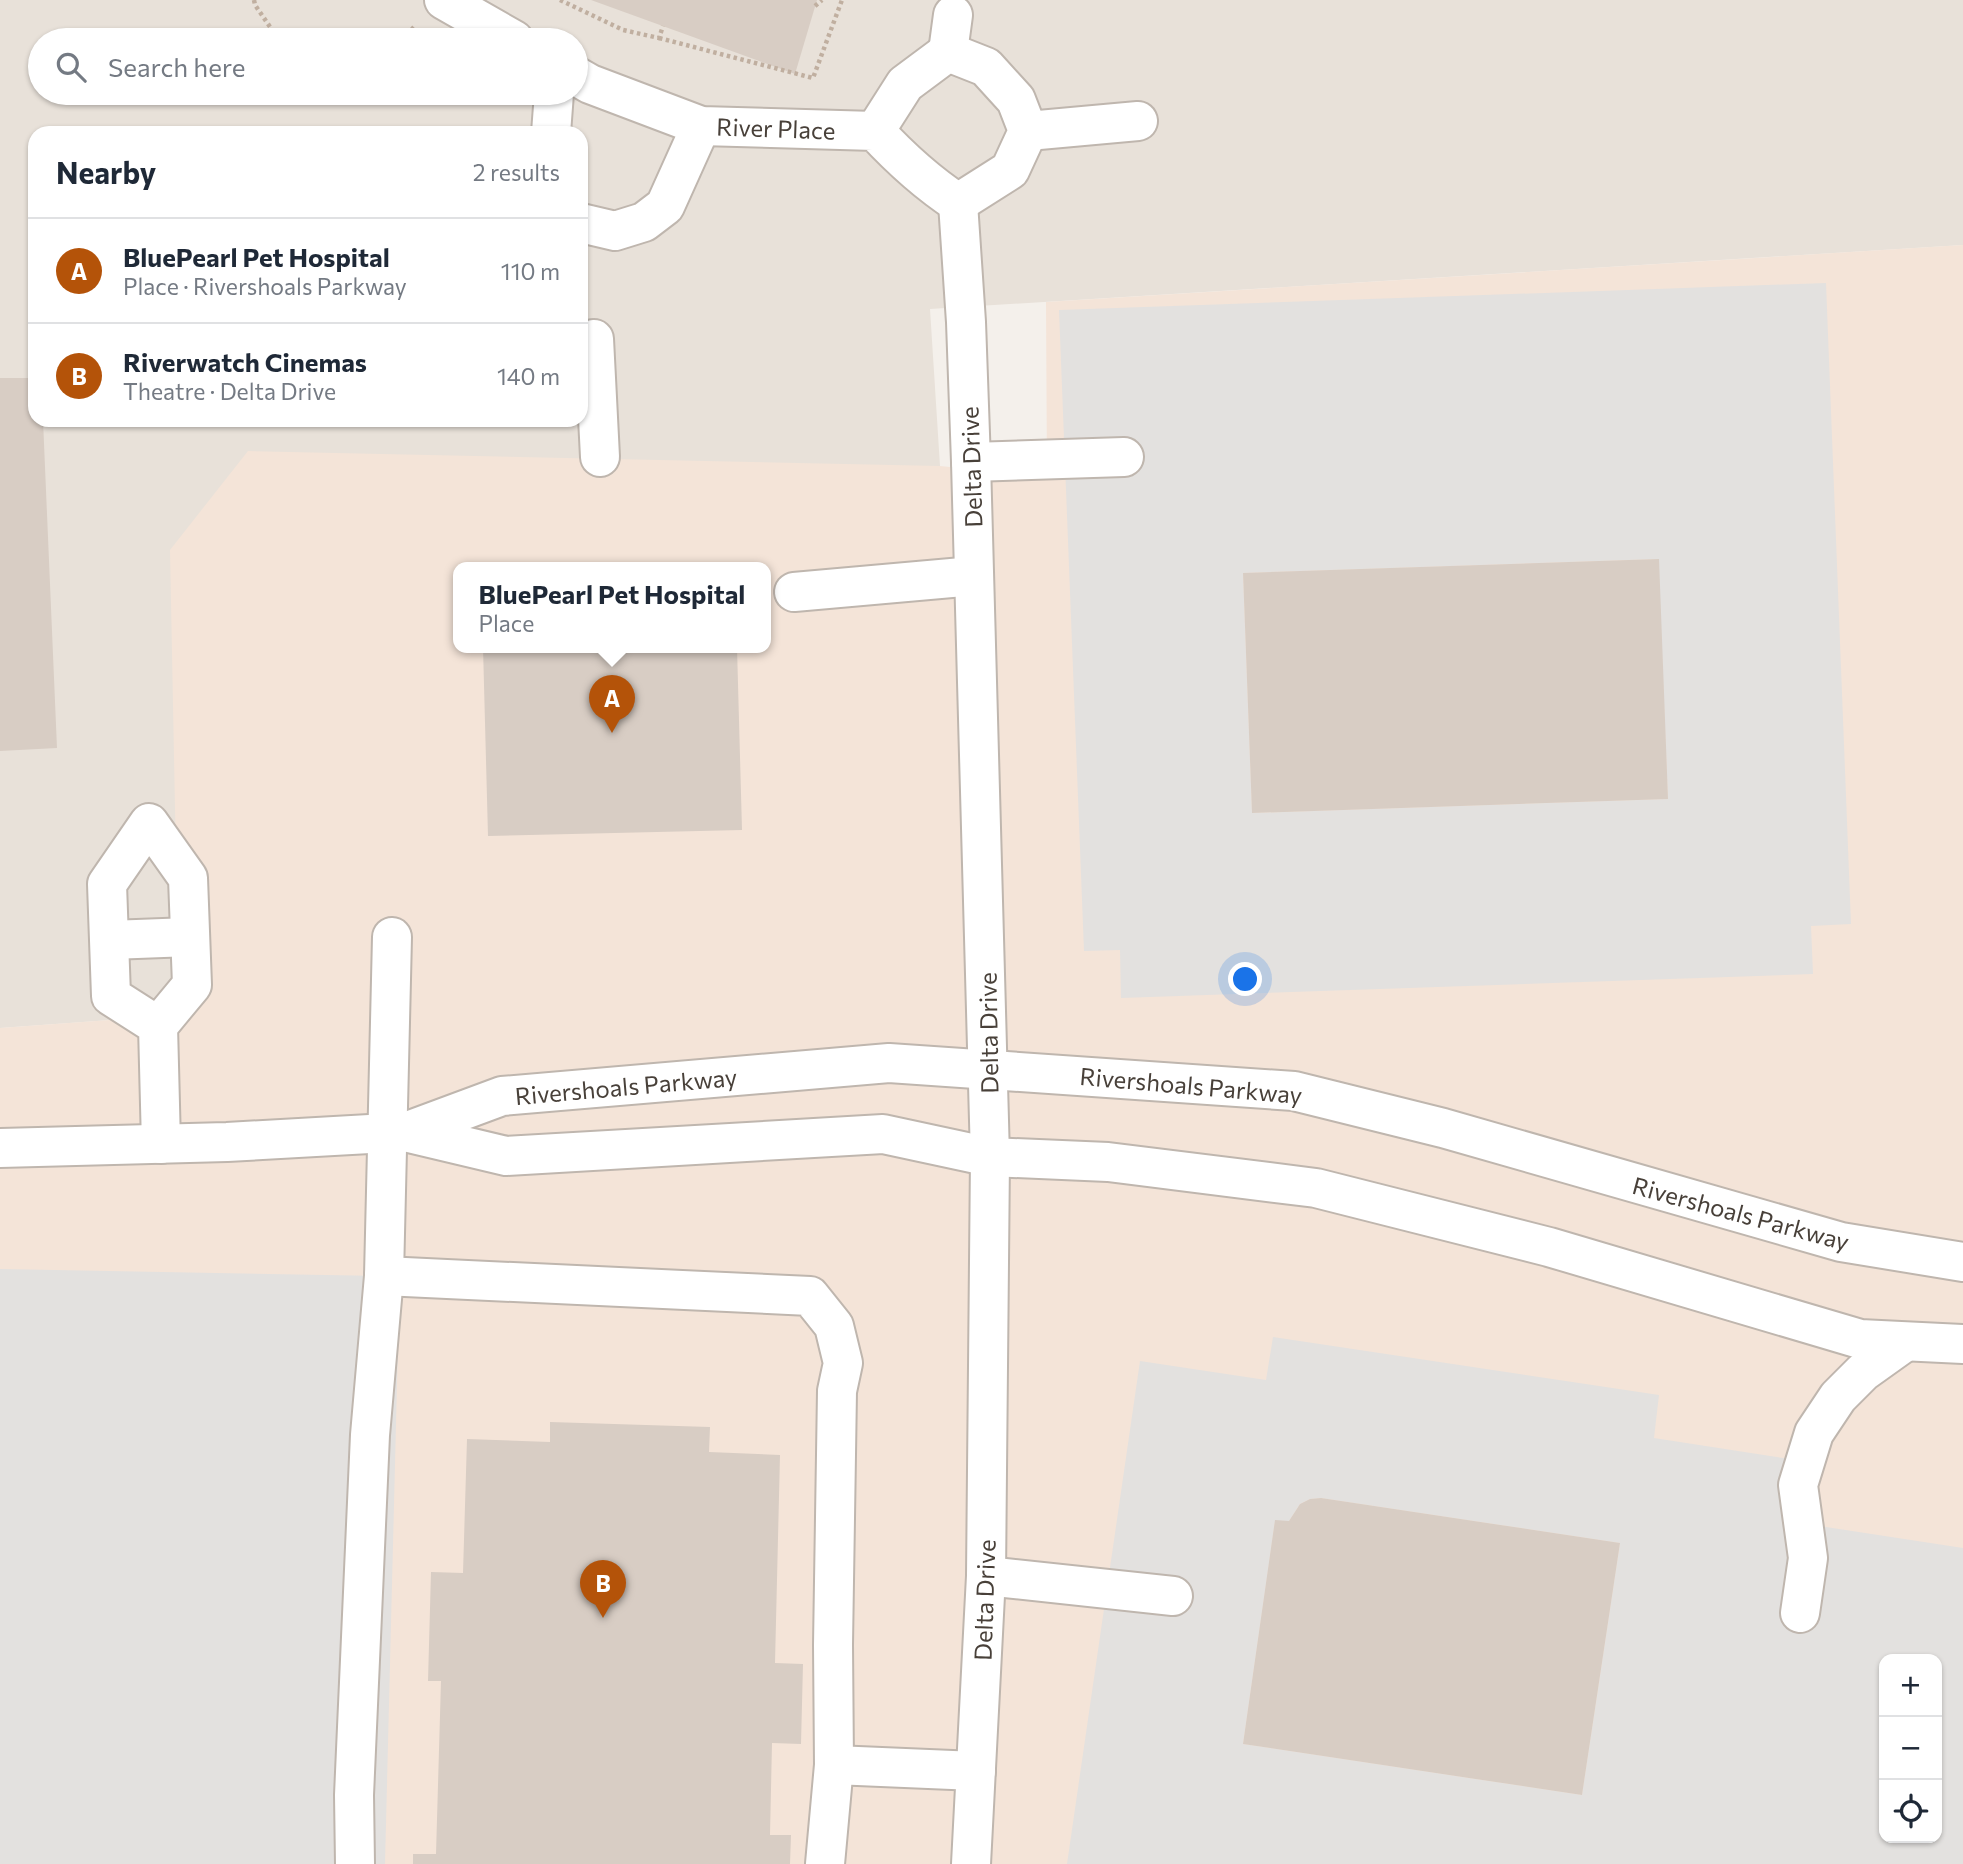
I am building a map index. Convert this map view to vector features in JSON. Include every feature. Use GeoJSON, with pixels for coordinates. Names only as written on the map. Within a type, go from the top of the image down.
{"type":"FeatureCollection","features":[{"type":"Feature","properties":{"kind":"street"},"geometry":{"type":"LineString","coordinates":[[444,0],[493,28]]}},
{"type":"Feature","properties":{"kind":"street"},"geometry":{"type":"LineString","coordinates":[[947,52],[986,67],[1016,100],[1028,131],[1010,170],[958,203],[900,158],[875,131],[905,84],[947,52],[953,15]]}},
{"type":"Feature","properties":{"kind":"street","name":"River Place"},"geometry":{"type":"LineString","coordinates":[[588,83],[701,126],[875,131]]}},
{"type":"Feature","properties":{"kind":"street"},"geometry":{"type":"LineString","coordinates":[[552,126],[553,105]]}},
{"type":"Feature","properties":{"kind":"street"},"geometry":{"type":"LineString","coordinates":[[1028,131],[1138,121]]}},
{"type":"Feature","properties":{"kind":"street"},"geometry":{"type":"LineString","coordinates":[[588,225],[615,232],[644,222],[665,206],[701,126]]}},
{"type":"Feature","properties":{"kind":"street","name":"Delta Drive"},"geometry":{"type":"LineString","coordinates":[[958,203],[971,462],[990,1157],[986,1576],[971,1864]]}},
{"type":"Feature","properties":{"kind":"street"},"geometry":{"type":"LineString","coordinates":[[594,339],[600,457]]}},
{"type":"Feature","properties":{"kind":"street"},"geometry":{"type":"LineString","coordinates":[[971,462],[1124,457]]}},
{"type":"Feature","properties":{"kind":"street"},"geometry":{"type":"LineString","coordinates":[[794,592],[974,576]]}},
{"type":"Feature","properties":{"kind":"street"},"geometry":{"type":"LineString","coordinates":[[158,1026],[111,996],[107,884],[149,823],[188,878],[192,985],[158,1026],[161,1144]]}},
{"type":"Feature","properties":{"kind":"street"},"geometry":{"type":"LineString","coordinates":[[110,940],[190,937]]}},
{"type":"Feature","properties":{"kind":"street"},"geometry":{"type":"LineString","coordinates":[[355,1864],[354,1795],[370,1435],[396,1133],[392,937]]}},
{"type":"Feature","properties":{"kind":"street","name":"Rivershoals Parkway"},"geometry":{"type":"LineString","coordinates":[[396,1133],[502,1096],[889,1063],[1294,1091],[1443,1128],[1841,1242],[1963,1262]]}},
{"type":"Feature","properties":{"kind":"street","name":"Rivershoals Parkway"},"geometry":{"type":"LineString","coordinates":[[0,1149],[396,1133],[506,1156],[883,1134],[990,1157],[1108,1162],[1317,1188],[1549,1247],[1860,1339],[1963,1344]]}},
{"type":"Feature","properties":{"kind":"street"},"geometry":{"type":"LineString","coordinates":[[384,1276],[810,1296],[834,1326],[843,1363],[837,1405],[834,1765],[825,1864]]}},
{"type":"Feature","properties":{"kind":"street"},"geometry":{"type":"LineString","coordinates":[[1800,1613],[1808,1558],[1798,1485],[1814,1433],[1838,1397],[1863,1372],[1905,1342]]}},
{"type":"Feature","properties":{"kind":"street"},"geometry":{"type":"LineString","coordinates":[[986,1576],[1173,1596]]}},
{"type":"Feature","properties":{"kind":"street"},"geometry":{"type":"LineString","coordinates":[[834,1765],[976,1771]]}},
{"type":"Feature","properties":{"kind":"path"},"geometry":{"type":"LineString","coordinates":[[254,0],[271,28]]}},
{"type":"Feature","properties":{"kind":"path"},"geometry":{"type":"LineString","coordinates":[[559,0],[623,30],[813,78],[842,0]]}},
{"type":"Feature","properties":{"kind":"path"},"geometry":{"type":"LineString","coordinates":[[815,6],[822,0]]}},
{"type":"Feature","properties":{"kind":"path"},"geometry":{"type":"LineString","coordinates":[[659,38],[663,26]]}},
{"type":"Feature","properties":{"kind":"shaded area"},"geometry":{"type":"Polygon","coordinates":[[[0,0],[1963,0],[1963,245],[930,309],[940,466],[238,466],[180,1015],[0,1028],[0,0]]]}},
{"type":"Feature","properties":{"kind":"shaded area"},"geometry":{"type":"Polygon","coordinates":[[[1963,245],[1963,1864],[0,1864],[0,1028],[179,1015],[170,550],[248,451],[940,466],[1047,477],[1046,302],[1963,245]]]}},
{"type":"Feature","properties":{"kind":"shaded area"},"geometry":{"type":"Polygon","coordinates":[[[1826,283],[1851,924],[1811,926],[1813,974],[1121,998],[1120,950],[1084,951],[1059,310],[1826,283]],[[1658,559],[1243,573],[1252,813],[1668,799],[1658,559]]]}},
{"type":"Feature","properties":{"kind":"shaded area"},"geometry":{"type":"Polygon","coordinates":[[[0,1269],[384,1276],[399,1305],[385,1864],[0,1864],[0,1269]]]}},
{"type":"Feature","properties":{"kind":"shaded area"},"geometry":{"type":"Polygon","coordinates":[[[1273,1337],[1659,1395],[1654,1438],[1821,1464],[1813,1525],[1963,1548],[1963,1864],[1067,1864],[1140,1361],[1266,1380],[1273,1337]],[[1321,1498],[1300,1504],[1289,1521],[1275,1521],[1243,1744],[1582,1795],[1620,1543],[1321,1498]]]}},
{"type":"Feature","properties":{"kind":"building"},"geometry":{"type":"Polygon","coordinates":[[[591,0],[817,0],[795,74],[591,0]]]}},
{"type":"Feature","properties":{"kind":"building"},"geometry":{"type":"Polygon","coordinates":[[[0,378],[28,378],[28,427],[43,427],[57,748],[0,751],[0,378]]]}},
{"type":"Feature","properties":{"kind":"building"},"geometry":{"type":"Polygon","coordinates":[[[1659,559],[1668,799],[1252,813],[1243,573],[1659,559]]]}},
{"type":"Feature","properties":{"kind":"building"},"geometry":{"type":"Polygon","coordinates":[[[483,653],[737,653],[742,830],[488,836],[483,653]]]}},
{"type":"Feature","properties":{"kind":"building"},"geometry":{"type":"Polygon","coordinates":[[[550,1422],[710,1427],[709,1452],[780,1455],[775,1663],[803,1664],[801,1744],[772,1743],[770,1835],[791,1835],[790,1864],[413,1864],[413,1854],[436,1854],[441,1681],[428,1681],[431,1572],[463,1573],[467,1439],[550,1442],[550,1422]]]}},
{"type":"Feature","properties":{"kind":"building"},"geometry":{"type":"Polygon","coordinates":[[[1321,1498],[1620,1543],[1582,1795],[1243,1744],[1275,1520],[1289,1521],[1300,1504],[1321,1498]]]}},
{"type":"Feature","properties":{"kind":"place","name":"BluePearl Pet Hospital"},"geometry":{"type":"Point","coordinates":[612,733]}},
{"type":"Feature","properties":{"kind":"place","name":"Riverwatch Cinemas"},"geometry":{"type":"Point","coordinates":[603,1618]}}]}
